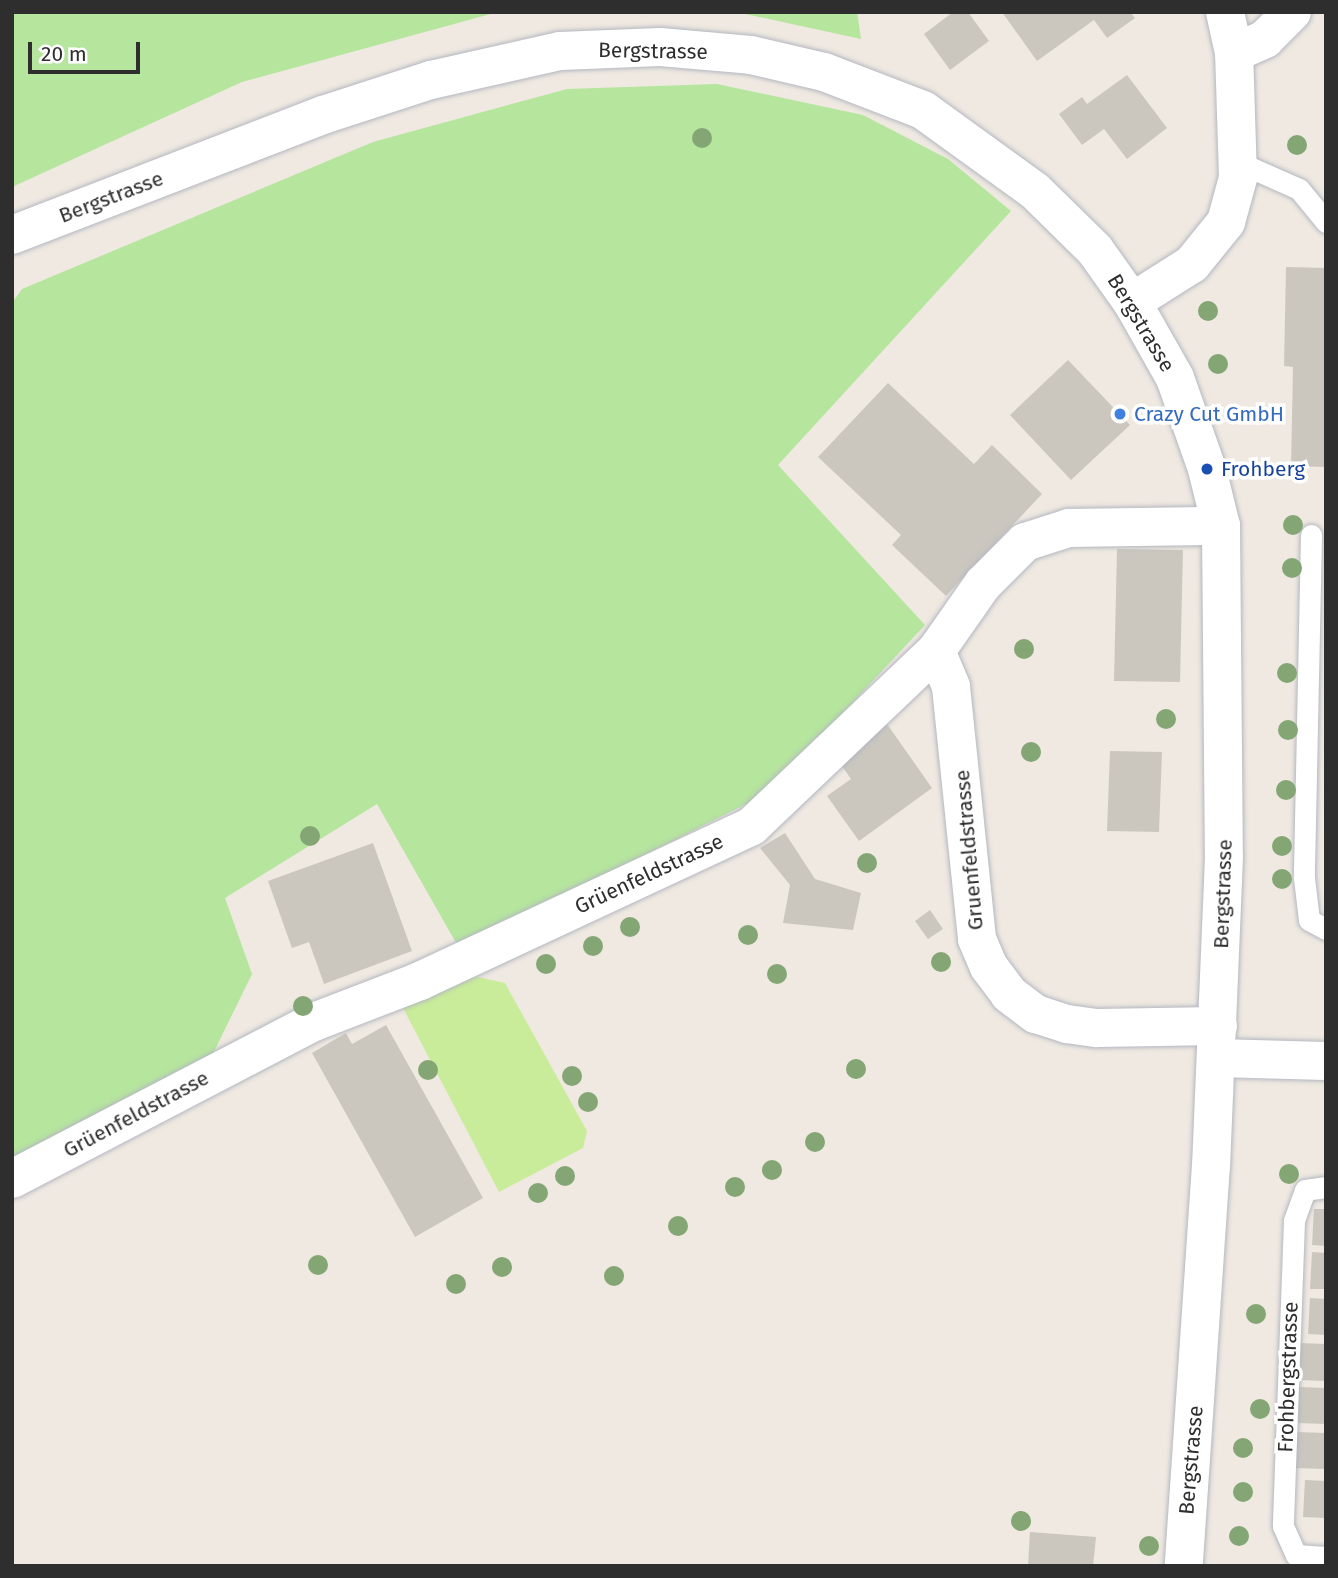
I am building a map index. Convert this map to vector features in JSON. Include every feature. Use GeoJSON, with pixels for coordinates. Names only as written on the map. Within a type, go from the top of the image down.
{"type":"FeatureCollection","features":[{"type":"Feature","properties":{"kind":"street"},"geometry":{"type":"LineString","coordinates":[[1132,302],[1192,264],[1226,222],[1238,162],[1234,53],[1225,12]]}},
{"type":"Feature","properties":{"kind":"street"},"geometry":{"type":"LineString","coordinates":[[1234,53],[1265,39],[1293,12]]}},
{"type":"Feature","properties":{"kind":"street","name":"Bergstrasse"},"geometry":{"type":"LineString","coordinates":[[12,236],[323,115],[431,79],[560,51],[660,47],[751,55],[812,69],[923,110],[1035,191],[1095,250],[1132,302],[1179,389],[1208,469],[1221,526],[1225,823],[1217,1042],[1184,1566]]}},
{"type":"Feature","properties":{"kind":"street","name":"Grüenfeldstrasse"},"geometry":{"type":"LineString","coordinates":[[12,1179],[314,1022],[420,981],[752,826],[936,651],[983,583],[1025,542],[1069,528],[1221,526]]}},
{"type":"Feature","properties":{"kind":"street","name":"Gruenfeldstrasse"},"geometry":{"type":"LineString","coordinates":[[936,651],[951,687],[977,939],[989,967],[1009,994],[1036,1014],[1067,1024],[1217,1042]]}},
{"type":"Feature","properties":{"kind":"street"},"geometry":{"type":"LineString","coordinates":[[1217,1042],[1326,1061]]}},
{"type":"Feature","properties":{"kind":"lane"},"geometry":{"type":"LineString","coordinates":[[1238,162],[1299,189],[1326,222]]}},
{"type":"Feature","properties":{"kind":"lane"},"geometry":{"type":"LineString","coordinates":[[1311,535],[1304,878],[1310,920],[1326,929]]}},
{"type":"Feature","properties":{"kind":"lane","name":"Frohbergstrasse"},"geometry":{"type":"LineString","coordinates":[[1326,1187],[1305,1190],[1294,1221],[1283,1526],[1296,1555],[1326,1557]]}},
{"type":"Feature","properties":{"kind":"green space"},"geometry":{"type":"Polygon","coordinates":[[[12,12],[498,12],[242,82],[12,187],[12,12]]]}},
{"type":"Feature","properties":{"kind":"green space"},"geometry":{"type":"Polygon","coordinates":[[[736,12],[857,12],[861,39],[736,12]]]}},
{"type":"Feature","properties":{"kind":"green space"},"geometry":{"type":"Polygon","coordinates":[[[717,84],[863,115],[948,159],[1011,211],[778,465],[925,625],[768,793],[459,948],[377,804],[225,898],[252,974],[207,1066],[12,1172],[12,303],[22,289],[373,142],[567,89],[717,84]]]}},
{"type":"Feature","properties":{"kind":"green space"},"geometry":{"type":"Polygon","coordinates":[[[464,974],[505,983],[587,1131],[583,1148],[499,1192],[403,1008],[464,974]]]}},
{"type":"Feature","properties":{"kind":"building"},"geometry":{"type":"Polygon","coordinates":[[[953,12],[968,12],[989,41],[950,70],[924,34],[953,12]]]}},
{"type":"Feature","properties":{"kind":"building"},"geometry":{"type":"Polygon","coordinates":[[[1002,12],[1130,12],[1135,18],[1107,38],[1094,20],[1037,61],[1002,12]]]}},
{"type":"Feature","properties":{"kind":"building"},"geometry":{"type":"Polygon","coordinates":[[[1127,75],[1167,128],[1127,159],[1104,129],[1082,145],[1059,114],[1082,97],[1087,104],[1127,75]]]}},
{"type":"Feature","properties":{"kind":"building"},"geometry":{"type":"Polygon","coordinates":[[[1286,267],[1326,268],[1326,467],[1291,466],[1293,367],[1284,366],[1286,267]]]}},
{"type":"Feature","properties":{"kind":"building"},"geometry":{"type":"Polygon","coordinates":[[[1068,360],[1130,425],[1071,480],[1010,415],[1068,360]]]}},
{"type":"Feature","properties":{"kind":"building"},"geometry":{"type":"Polygon","coordinates":[[[888,383],[974,464],[992,445],[1042,494],[946,596],[892,545],[901,535],[818,457],[888,383]]]}},
{"type":"Feature","properties":{"kind":"building"},"geometry":{"type":"Polygon","coordinates":[[[1117,549],[1183,550],[1180,682],[1114,681],[1117,549]]]}},
{"type":"Feature","properties":{"kind":"building"},"geometry":{"type":"Polygon","coordinates":[[[887,724],[932,788],[859,841],[827,796],[851,779],[837,759],[887,724]]]}},
{"type":"Feature","properties":{"kind":"building"},"geometry":{"type":"Polygon","coordinates":[[[1110,751],[1162,752],[1159,832],[1107,831],[1110,751]]]}},
{"type":"Feature","properties":{"kind":"building"},"geometry":{"type":"Polygon","coordinates":[[[785,833],[815,879],[861,893],[853,930],[783,923],[790,885],[760,848],[785,833]]]}},
{"type":"Feature","properties":{"kind":"building"},"geometry":{"type":"Polygon","coordinates":[[[373,843],[412,951],[324,984],[309,942],[292,948],[268,881],[373,843]]]}},
{"type":"Feature","properties":{"kind":"building"},"geometry":{"type":"Polygon","coordinates":[[[930,910],[943,929],[928,939],[915,921],[930,910]]]}},
{"type":"Feature","properties":{"kind":"building"},"geometry":{"type":"Polygon","coordinates":[[[386,1025],[483,1198],[415,1237],[312,1053],[346,1033],[352,1044],[386,1025]]]}},
{"type":"Feature","properties":{"kind":"building"},"geometry":{"type":"Polygon","coordinates":[[[1314,1209],[1326,1209],[1326,1246],[1312,1245],[1314,1209]]]}},
{"type":"Feature","properties":{"kind":"building"},"geometry":{"type":"Polygon","coordinates":[[[1312,1252],[1326,1253],[1326,1289],[1310,1289],[1312,1252]]]}},
{"type":"Feature","properties":{"kind":"building"},"geometry":{"type":"Polygon","coordinates":[[[1310,1298],[1326,1299],[1326,1335],[1308,1334],[1310,1298]]]}},
{"type":"Feature","properties":{"kind":"building"},"geometry":{"type":"Polygon","coordinates":[[[1300,1343],[1326,1344],[1326,1381],[1298,1380],[1300,1343]]]}},
{"type":"Feature","properties":{"kind":"building"},"geometry":{"type":"Polygon","coordinates":[[[1298,1387],[1326,1388],[1326,1424],[1296,1423],[1298,1387]]]}},
{"type":"Feature","properties":{"kind":"building"},"geometry":{"type":"Polygon","coordinates":[[[1296,1432],[1326,1433],[1325,1469],[1295,1468],[1296,1432]]]}},
{"type":"Feature","properties":{"kind":"building"},"geometry":{"type":"Polygon","coordinates":[[[1305,1480],[1326,1481],[1326,1518],[1303,1517],[1305,1480]]]}},
{"type":"Feature","properties":{"kind":"building"},"geometry":{"type":"Polygon","coordinates":[[[1030,1532],[1096,1537],[1093,1566],[1028,1566],[1030,1532]]]}},
{"type":"Feature","properties":{"kind":"place","name":"Crazy Cut GmbH"},"geometry":{"type":"Point","coordinates":[1120,414]}},
{"type":"Feature","properties":{"kind":"place","name":"Frohberg"},"geometry":{"type":"Point","coordinates":[1207,469]}}]}
